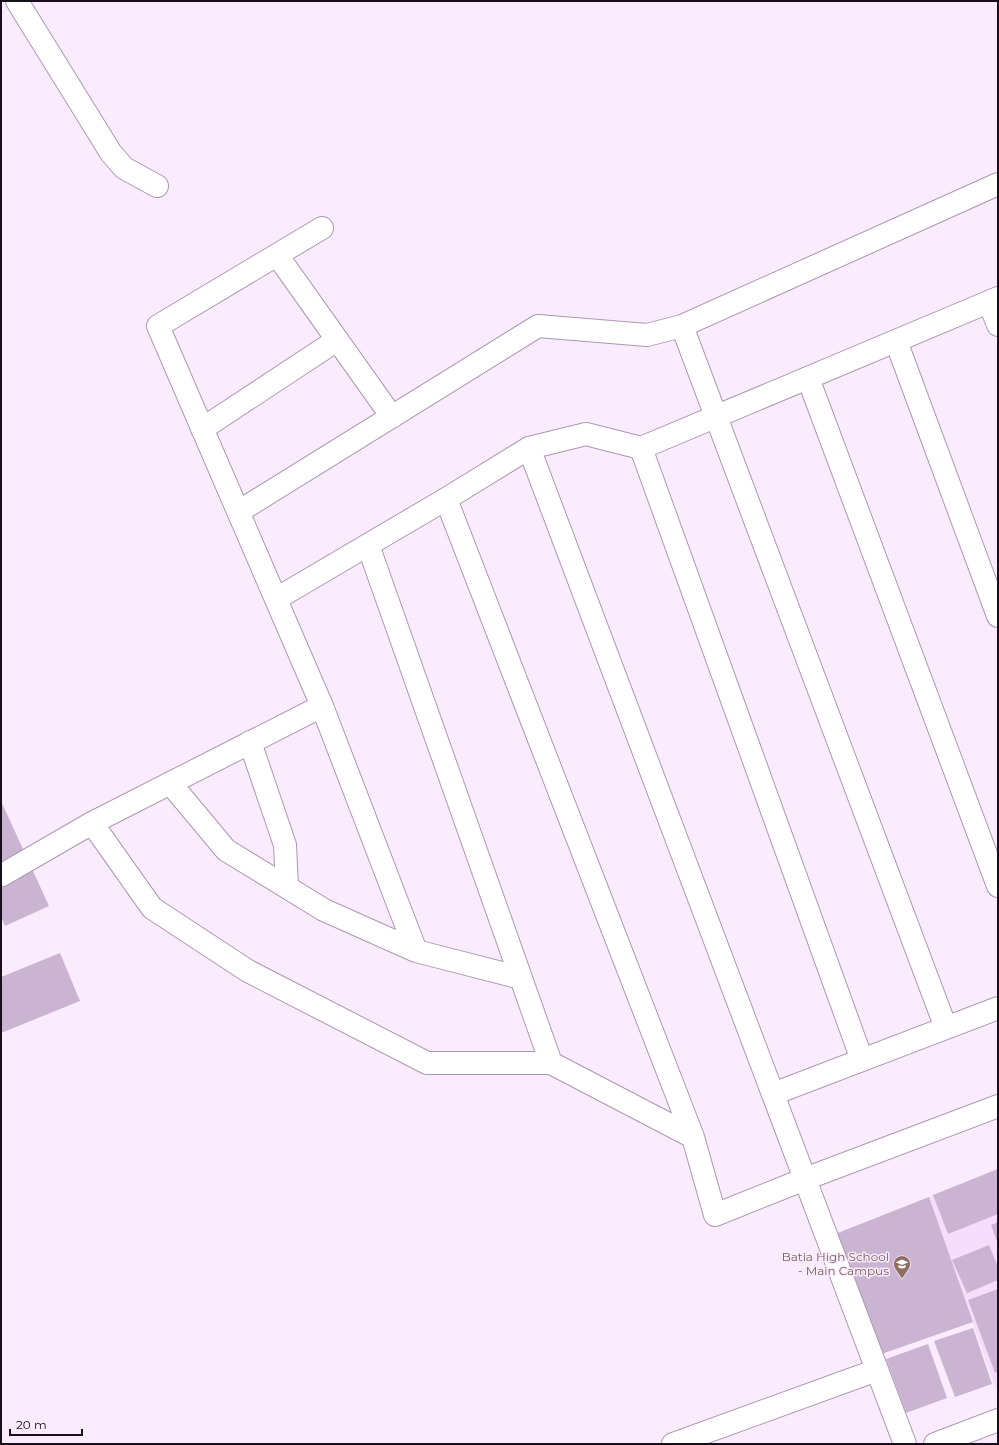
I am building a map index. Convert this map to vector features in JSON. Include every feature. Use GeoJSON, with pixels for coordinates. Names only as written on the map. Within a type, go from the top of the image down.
{"type":"FeatureCollection","features":[{"type":"Feature","properties":{"kind":"street"},"geometry":{"type":"LineString","coordinates":[[18,1],[111,153],[124,168],[157,186]]}},
{"type":"Feature","properties":{"kind":"street"},"geometry":{"type":"LineString","coordinates":[[238,512],[538,326],[647,335],[682,326],[998,184]]}},
{"type":"Feature","properties":{"kind":"street"},"geometry":{"type":"LineString","coordinates":[[322,228],[158,326],[322,706],[416,951]]}},
{"type":"Feature","properties":{"kind":"street"},"geometry":{"type":"LineString","coordinates":[[277,255],[392,417]]}},
{"type":"Feature","properties":{"kind":"street"},"geometry":{"type":"LineString","coordinates":[[276,599],[446,499],[529,448],[586,434],[641,448],[994,300],[998,325]]}},
{"type":"Feature","properties":{"kind":"street"},"geometry":{"type":"LineString","coordinates":[[682,326],[946,1028]]}},
{"type":"Feature","properties":{"kind":"street"},"geometry":{"type":"LineString","coordinates":[[202,429],[337,340]]}},
{"type":"Feature","properties":{"kind":"street"},"geometry":{"type":"LineString","coordinates":[[896,341],[998,616]]}},
{"type":"Feature","properties":{"kind":"street"},"geometry":{"type":"LineString","coordinates":[[808,378],[998,886]]}},
{"type":"Feature","properties":{"kind":"street"},"geometry":{"type":"LineString","coordinates":[[529,448],[905,1444]]}},
{"type":"Feature","properties":{"kind":"street"},"geometry":{"type":"LineString","coordinates":[[641,448],[862,1060]]}},
{"type":"Feature","properties":{"kind":"street"},"geometry":{"type":"LineString","coordinates":[[446,499],[693,1137],[715,1215],[805,1179],[998,1106]]}},
{"type":"Feature","properties":{"kind":"street"},"geometry":{"type":"LineString","coordinates":[[368,545],[551,1063]]}},
{"type":"Feature","properties":{"kind":"street"},"geometry":{"type":"LineString","coordinates":[[2,875],[92,823],[322,706]]}},
{"type":"Feature","properties":{"kind":"street"},"geometry":{"type":"LineString","coordinates":[[250,742],[285,845],[287,887]]}},
{"type":"Feature","properties":{"kind":"street"},"geometry":{"type":"LineString","coordinates":[[170,783],[226,850],[324,910],[416,951],[521,978]]}},
{"type":"Feature","properties":{"kind":"street"},"geometry":{"type":"LineString","coordinates":[[92,823],[152,908],[248,970],[427,1063],[551,1063],[693,1137]]}},
{"type":"Feature","properties":{"kind":"street"},"geometry":{"type":"LineString","coordinates":[[773,1094],[998,1008]]}},
{"type":"Feature","properties":{"kind":"street"},"geometry":{"type":"LineString","coordinates":[[673,1444],[877,1370]]}},
{"type":"Feature","properties":{"kind":"street"},"geometry":{"type":"LineString","coordinates":[[935,1444],[998,1420]]}},
{"type":"Feature","properties":{"kind":"shaded area"},"geometry":{"type":"Polygon","coordinates":[[[998,1168],[998,1395],[929,1197],[998,1168]]]}},
{"type":"Feature","properties":{"kind":"building"},"geometry":{"type":"Polygon","coordinates":[[[1,801],[49,906],[5,926],[1,917],[1,801]]]}},
{"type":"Feature","properties":{"kind":"building"},"geometry":{"type":"Polygon","coordinates":[[[60,953],[80,1001],[1,1033],[1,977],[60,953]]]}},
{"type":"Feature","properties":{"kind":"building"},"geometry":{"type":"Polygon","coordinates":[[[998,1169],[998,1214],[948,1234],[933,1195],[998,1169]]]}},
{"type":"Feature","properties":{"kind":"building","name":"Batia High School - Main Campus"},"geometry":{"type":"Polygon","coordinates":[[[929,1197],[973,1322],[873,1357],[830,1236],[929,1197]]]}},
{"type":"Feature","properties":{"kind":"building"},"geometry":{"type":"Polygon","coordinates":[[[998,1222],[998,1244],[991,1225],[998,1222]]]}},
{"type":"Feature","properties":{"kind":"building"},"geometry":{"type":"Polygon","coordinates":[[[989,1245],[998,1267],[998,1280],[967,1293],[952,1260],[989,1245]]]}},
{"type":"Feature","properties":{"kind":"building"},"geometry":{"type":"Polygon","coordinates":[[[998,1289],[998,1372],[995,1373],[968,1300],[998,1289]]]}},
{"type":"Feature","properties":{"kind":"building"},"geometry":{"type":"Polygon","coordinates":[[[973,1328],[992,1384],[955,1397],[934,1341],[973,1328]]]}},
{"type":"Feature","properties":{"kind":"building"},"geometry":{"type":"Polygon","coordinates":[[[928,1344],[947,1398],[906,1413],[886,1359],[928,1344]]]}},
{"type":"Feature","properties":{"kind":"place","name":"Batia High School - Main Campus"},"geometry":{"type":"Point","coordinates":[902,1279]}}]}
